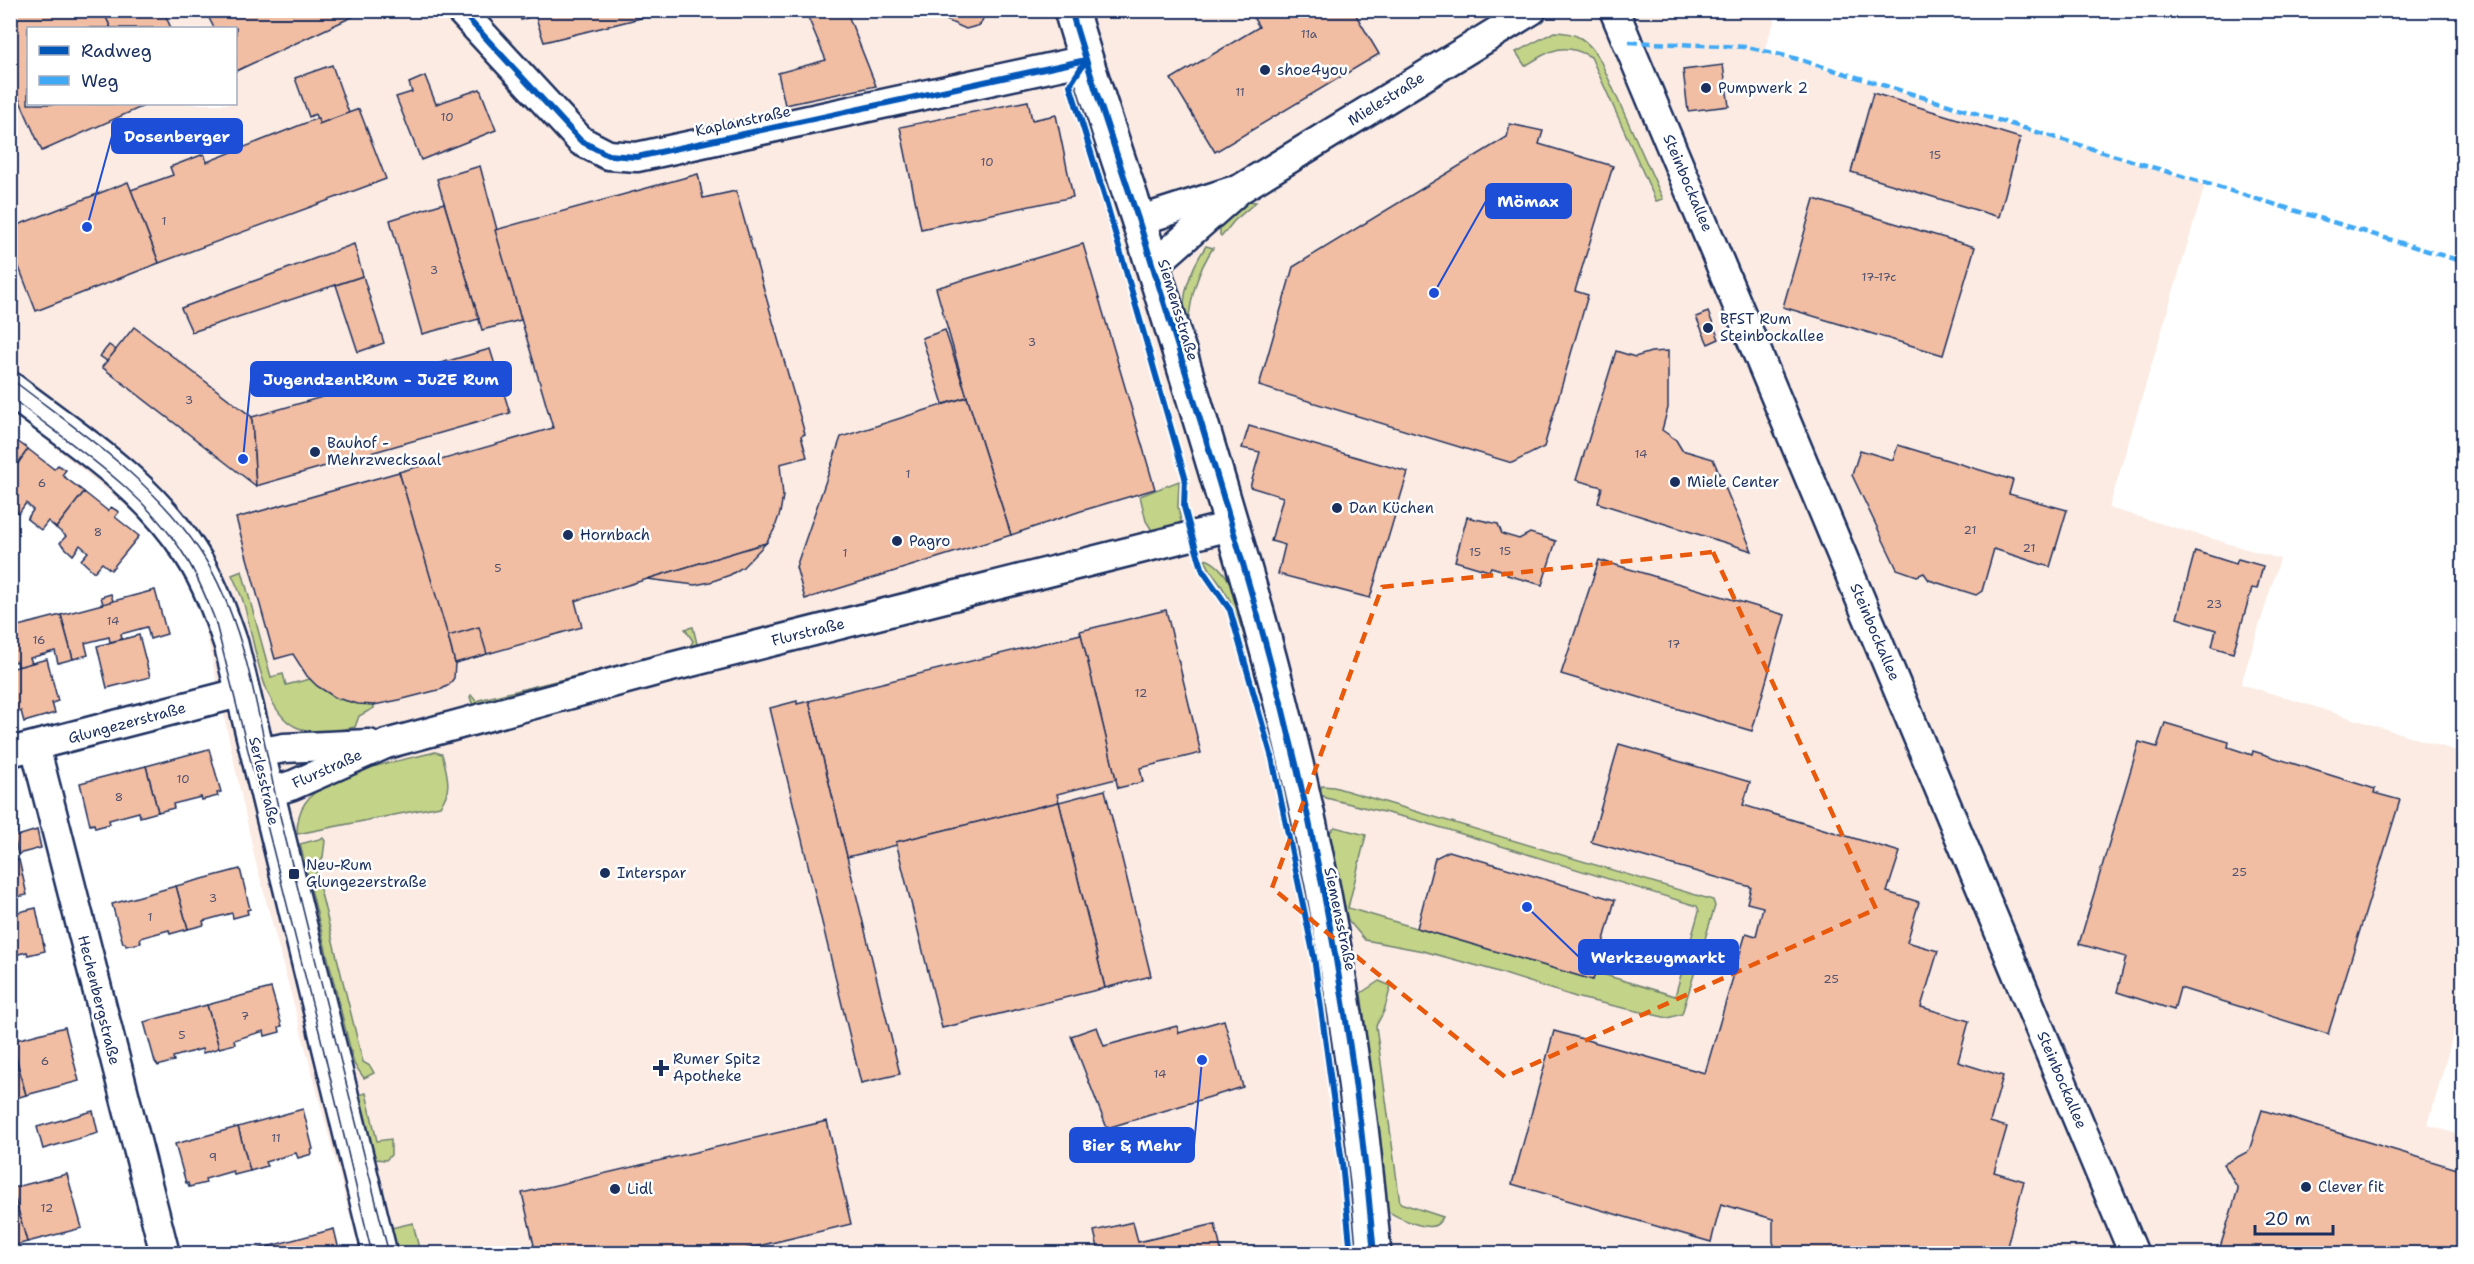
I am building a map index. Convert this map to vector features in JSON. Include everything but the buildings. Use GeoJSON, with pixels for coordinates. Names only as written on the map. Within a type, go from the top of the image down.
{"type":"FeatureCollection","features":[{"type":"Feature","properties":{"kind":"street","name":"Kaplanstraße"},"geometry":{"type":"LineString","coordinates":[[460,10],[581,141],[608,155],[637,157],[1086,60]]}},
{"type":"Feature","properties":{"kind":"street","name":"Siemensstraße"},"geometry":{"type":"LineString","coordinates":[[1071,10],[1138,220],[1260,621],[1336,951],[1364,1151],[1374,1254]]}},
{"type":"Feature","properties":{"kind":"street","name":"Mielestraße"},"geometry":{"type":"LineString","coordinates":[[1152,266],[1240,189],[1532,10]]}},
{"type":"Feature","properties":{"kind":"street","name":"Steinbockallee"},"geometry":{"type":"LineString","coordinates":[[1614,10],[2134,1254]]}},
{"type":"Feature","properties":{"kind":"street","name":"Mielestraße"},"geometry":{"type":"LineString","coordinates":[[1138,220],[1240,189]]}},
{"type":"Feature","properties":{"kind":"street","name":"Serlesstraße"},"geometry":{"type":"LineString","coordinates":[[10,389],[132,483],[153,504],[182,539],[217,601],[243,692],[380,1254]]}},
{"type":"Feature","properties":{"kind":"street","name":"Flurstraße"},"geometry":{"type":"LineString","coordinates":[[267,793],[293,785],[386,744],[667,668],[1231,526]]}},
{"type":"Feature","properties":{"kind":"street","name":"Glungezerstraße"},"geometry":{"type":"LineString","coordinates":[[23,749],[243,692]]}},
{"type":"Feature","properties":{"kind":"street","name":"Flurstraße"},"geometry":{"type":"LineString","coordinates":[[258,753],[284,748],[386,744]]}},
{"type":"Feature","properties":{"kind":"street","name":"Hechenbergstraße"},"geometry":{"type":"LineString","coordinates":[[23,749],[165,1254]]}},
{"type":"Feature","properties":{"kind":"highlighted area"},"geometry":{"type":"Polygon","coordinates":[[[1713,552],[1876,909],[1505,1077],[1272,888],[1382,587],[1713,552]]]}},
{"type":"Feature","properties":{"kind":"shaded area"},"geometry":{"type":"Polygon","coordinates":[[[10,11],[1778,11],[1763,53],[1794,60],[2205,185],[2109,508],[2280,559],[2241,684],[2463,753],[2463,999],[2428,1125],[2463,1136],[2463,1253],[360,1253],[255,859],[190,559],[11,411],[10,11]]]}},
{"type":"Feature","properties":{"kind":"green space"},"geometry":{"type":"Polygon","coordinates":[[[1554,32],[1581,38],[1596,53],[1663,199],[1656,201],[1591,57],[1573,49],[1557,50],[1525,66],[1516,52],[1554,32]]]}},
{"type":"Feature","properties":{"kind":"green space"},"geometry":{"type":"Polygon","coordinates":[[[1247,201],[1256,202],[1234,221],[1222,236],[1220,235],[1220,226],[1247,201]]]}},
{"type":"Feature","properties":{"kind":"green space"},"geometry":{"type":"Polygon","coordinates":[[[1206,246],[1213,248],[1196,285],[1188,325],[1184,305],[1185,295],[1191,274],[1206,246]]]}},
{"type":"Feature","properties":{"kind":"green space"},"geometry":{"type":"Polygon","coordinates":[[[1179,481],[1178,507],[1182,526],[1153,532],[1146,521],[1140,496],[1179,481]]]}},
{"type":"Feature","properties":{"kind":"green space"},"geometry":{"type":"Polygon","coordinates":[[[1205,559],[1216,565],[1233,589],[1240,604],[1257,664],[1253,665],[1235,612],[1205,559]]]}},
{"type":"Feature","properties":{"kind":"green space"},"geometry":{"type":"Polygon","coordinates":[[[242,571],[271,677],[283,674],[286,685],[310,679],[339,698],[374,705],[374,708],[359,716],[355,727],[325,732],[310,731],[296,727],[284,718],[274,705],[266,689],[243,601],[232,575],[242,571]]]}},
{"type":"Feature","properties":{"kind":"green space"},"geometry":{"type":"Polygon","coordinates":[[[693,627],[698,648],[473,706],[471,695],[476,701],[689,648],[693,641],[685,629],[693,627]]]}},
{"type":"Feature","properties":{"kind":"green space"},"geometry":{"type":"Polygon","coordinates":[[[1274,741],[1277,741],[1312,917],[1310,916],[1274,741]]]}},
{"type":"Feature","properties":{"kind":"green space"},"geometry":{"type":"Polygon","coordinates":[[[435,752],[442,754],[448,781],[448,788],[440,806],[297,834],[298,818],[305,803],[315,792],[329,783],[364,769],[435,752]]]}},
{"type":"Feature","properties":{"kind":"green space"},"geometry":{"type":"Polygon","coordinates":[[[1322,786],[1334,787],[1713,900],[1715,906],[1682,1014],[1668,1018],[1579,998],[1489,969],[1423,951],[1365,940],[1348,920],[1333,858],[1330,832],[1335,827],[1366,835],[1348,908],[1593,980],[1595,972],[1675,996],[1699,911],[1697,906],[1416,820],[1326,798],[1319,792],[1322,786]]]}},
{"type":"Feature","properties":{"kind":"green space"},"geometry":{"type":"Polygon","coordinates":[[[323,838],[325,841],[323,857],[316,873],[363,1062],[370,1066],[374,1073],[364,1078],[354,1064],[300,844],[323,838]]]}},
{"type":"Feature","properties":{"kind":"green space"},"geometry":{"type":"Polygon","coordinates":[[[1379,981],[1391,986],[1384,1011],[1376,1026],[1400,1203],[1443,1217],[1437,1224],[1431,1226],[1411,1222],[1388,1211],[1361,993],[1379,981]]]}},
{"type":"Feature","properties":{"kind":"green space"},"geometry":{"type":"Polygon","coordinates":[[[366,1093],[377,1141],[391,1139],[391,1155],[386,1160],[374,1159],[359,1095],[366,1093]]]}},
{"type":"Feature","properties":{"kind":"green space"},"geometry":{"type":"Polygon","coordinates":[[[413,1223],[420,1253],[397,1253],[391,1228],[413,1223]]]}},
{"type":"Feature","properties":{"kind":"tram line"},"geometry":{"type":"LineString","coordinates":[[10,378],[112,457],[160,501],[200,551],[231,613],[251,681],[281,820],[389,1254]]}},
{"type":"Feature","properties":{"kind":"tram line"},"geometry":{"type":"LineString","coordinates":[[10,397],[83,452],[152,513],[188,561],[206,597],[215,620],[321,1039],[372,1254]]}},
{"type":"Feature","properties":{"kind":"marked path"},"geometry":{"type":"LineString","coordinates":[[1629,42],[1747,47],[1794,58],[2464,262]]}},
{"type":"Feature","properties":{"kind":"cycle path"},"geometry":{"type":"LineString","coordinates":[[460,10],[581,141],[608,155],[637,157],[1086,60]]}},
{"type":"Feature","properties":{"kind":"cycle path"},"geometry":{"type":"LineString","coordinates":[[1071,10],[1201,422],[1259,620],[1299,776],[1332,934],[1345,1014],[1357,1094],[1374,1254]]}},
{"type":"Feature","properties":{"kind":"cycle path"},"geometry":{"type":"LineString","coordinates":[[1086,60],[1070,85],[1185,477],[1184,507],[1192,536],[1203,571],[1230,610],[1272,758],[1314,957],[1342,1163],[1351,1254]]}},
{"type":"Feature","properties":{"kind":"place","name":"shoe4you"},"geometry":{"type":"Point","coordinates":[1265,70]}},
{"type":"Feature","properties":{"kind":"place","name":"Pumpwerk 2"},"geometry":{"type":"Point","coordinates":[1706,88]}},
{"type":"Feature","properties":{"kind":"place","name":"Dosenberger"},"geometry":{"type":"Point","coordinates":[87,227]}},
{"type":"Feature","properties":{"kind":"place","name":"Mömax"},"geometry":{"type":"Point","coordinates":[1434,293]}},
{"type":"Feature","properties":{"kind":"place","name":"BFST Rum Steinbockallee"},"geometry":{"type":"Point","coordinates":[1708,328]}},
{"type":"Feature","properties":{"kind":"place","name":"Bauhof - Mehrzwecksaal"},"geometry":{"type":"Point","coordinates":[315,452]}},
{"type":"Feature","properties":{"kind":"place","name":"JugendzentRum - JuZE Rum"},"geometry":{"type":"Point","coordinates":[243,459]}},
{"type":"Feature","properties":{"kind":"place","name":"Miele Center"},"geometry":{"type":"Point","coordinates":[1675,482]}},
{"type":"Feature","properties":{"kind":"place","name":"Dan Küchen"},"geometry":{"type":"Point","coordinates":[1337,508]}},
{"type":"Feature","properties":{"kind":"place","name":"Hornbach"},"geometry":{"type":"Point","coordinates":[568,535]}},
{"type":"Feature","properties":{"kind":"place","name":"Pagro"},"geometry":{"type":"Point","coordinates":[897,541]}},
{"type":"Feature","properties":{"kind":"place","name":"Interspar"},"geometry":{"type":"Point","coordinates":[605,873]}},
{"type":"Feature","properties":{"kind":"place","name":"Neu-Rum Glungezerstraße"},"geometry":{"type":"Point","coordinates":[294,874]}},
{"type":"Feature","properties":{"kind":"place","name":"Werkzeugmarkt"},"geometry":{"type":"Point","coordinates":[1527,907]}},
{"type":"Feature","properties":{"kind":"place","name":"Bier & Mehr"},"geometry":{"type":"Point","coordinates":[1202,1060]}},
{"type":"Feature","properties":{"kind":"place","name":"Rumer Spitz Apotheke"},"geometry":{"type":"Point","coordinates":[661,1068]}},
{"type":"Feature","properties":{"kind":"place","name":"Clever fit"},"geometry":{"type":"Point","coordinates":[2306,1187]}},
{"type":"Feature","properties":{"kind":"place","name":"Lidl"},"geometry":{"type":"Point","coordinates":[615,1189]}}]}
